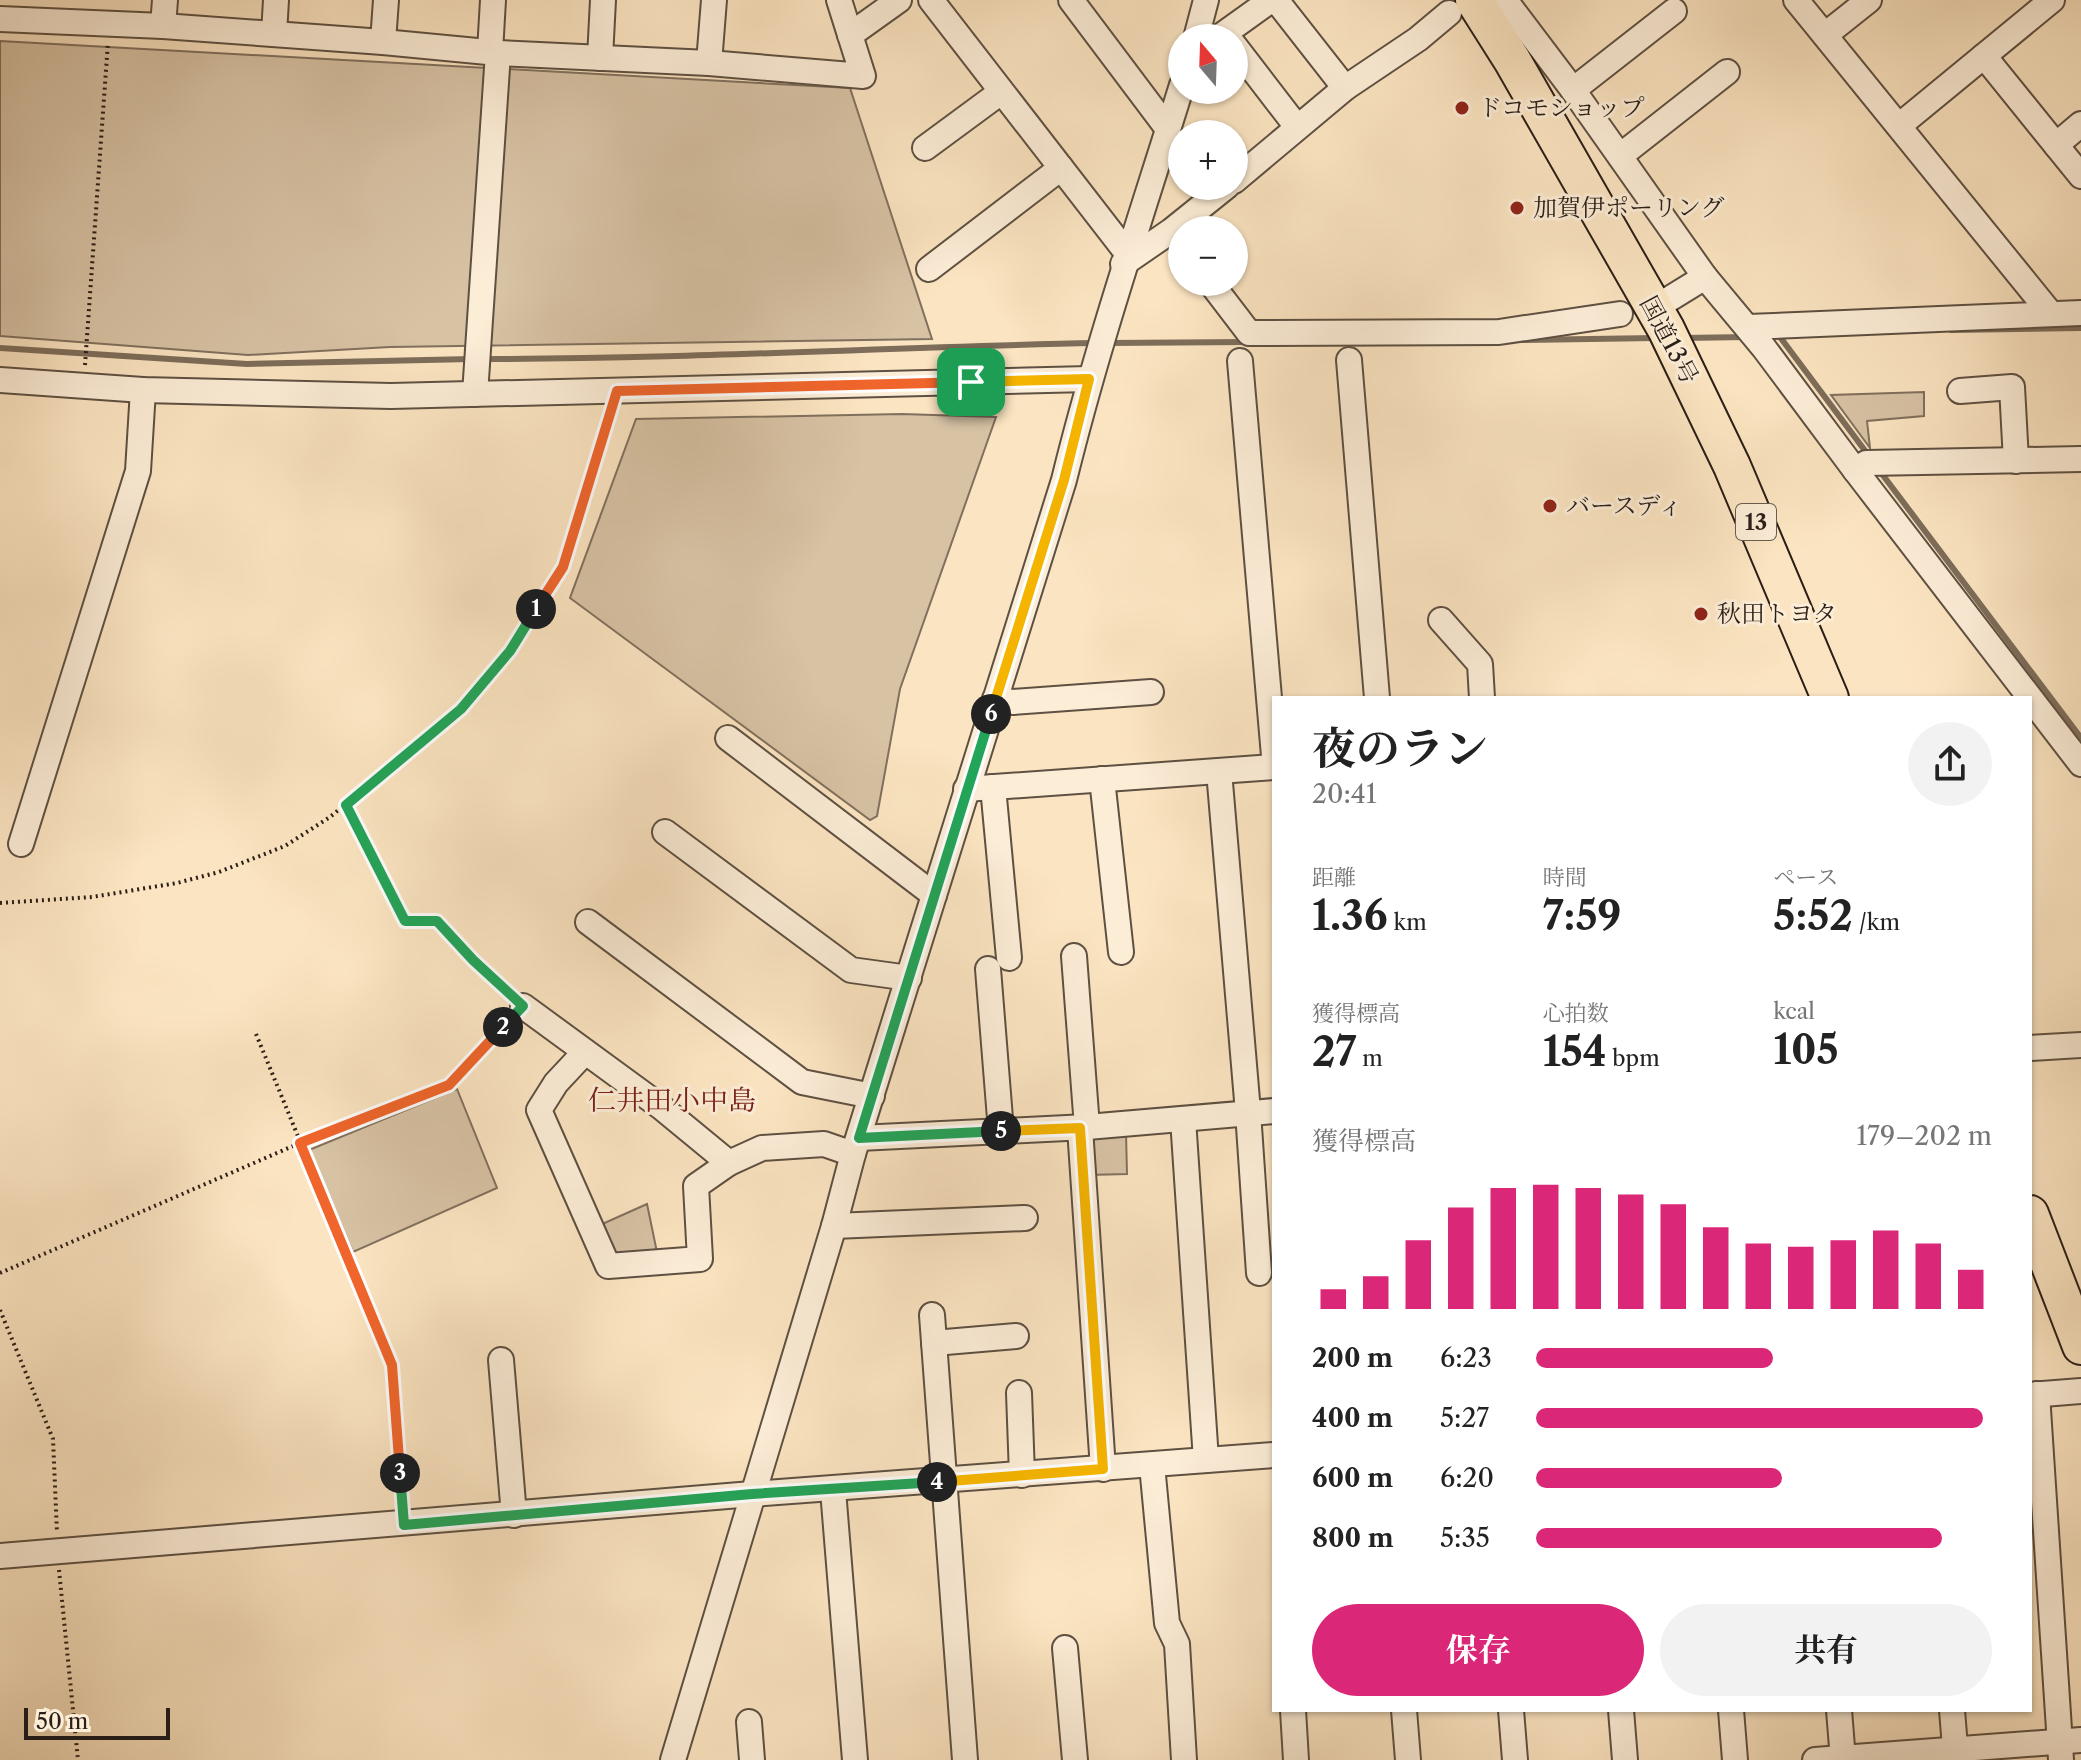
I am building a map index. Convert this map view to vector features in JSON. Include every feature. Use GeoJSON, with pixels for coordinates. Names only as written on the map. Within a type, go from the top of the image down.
{"type":"FeatureCollection","features":[{"type":"Feature","properties":{"kind":"highway","name":"国道13号"},"geometry":{"type":"LineString","coordinates":[[1488,3],[1519,73],[1732,466],[1829,696]]}},
{"type":"Feature","properties":{"kind":"highway"},"geometry":{"type":"LineString","coordinates":[[2032,1219],[2081,1346]]}},
{"type":"Feature","properties":{"kind":"street"},"geometry":{"type":"LineString","coordinates":[[163,26],[165,0]]}},
{"type":"Feature","properties":{"kind":"street"},"geometry":{"type":"LineString","coordinates":[[274,34],[276,0]]}},
{"type":"Feature","properties":{"kind":"street"},"geometry":{"type":"LineString","coordinates":[[383,42],[386,0]]}},
{"type":"Feature","properties":{"kind":"street"},"geometry":{"type":"LineString","coordinates":[[476,383],[494,52],[493,0]]}},
{"type":"Feature","properties":{"kind":"street"},"geometry":{"type":"LineString","coordinates":[[600,58],[603,0]]}},
{"type":"Feature","properties":{"kind":"street"},"geometry":{"type":"LineString","coordinates":[[709,63],[714,0]]}},
{"type":"Feature","properties":{"kind":"street"},"geometry":{"type":"LineString","coordinates":[[0,19],[55,11],[109,24],[863,76],[839,0]]}},
{"type":"Feature","properties":{"kind":"street"},"geometry":{"type":"LineString","coordinates":[[850,35],[899,0]]}},
{"type":"Feature","properties":{"kind":"street"},"geometry":{"type":"LineString","coordinates":[[931,0],[1061,168],[1125,259]]}},
{"type":"Feature","properties":{"kind":"street"},"geometry":{"type":"LineString","coordinates":[[673,1760],[856,1146],[1064,480],[1092,369],[1125,259],[1168,129],[1071,0]]}},
{"type":"Feature","properties":{"kind":"street"},"geometry":{"type":"LineString","coordinates":[[1244,24],[1273,0],[1345,88]]}},
{"type":"Feature","properties":{"kind":"street"},"geometry":{"type":"LineString","coordinates":[[1796,0],[2051,314]]}},
{"type":"Feature","properties":{"kind":"street"},"geometry":{"type":"LineString","coordinates":[[1825,35],[1869,0]]}},
{"type":"Feature","properties":{"kind":"street"},"geometry":{"type":"LineString","coordinates":[[1900,125],[2052,0]]}},
{"type":"Feature","properties":{"kind":"street"},"geometry":{"type":"LineString","coordinates":[[1198,24],[1202,3]]}},
{"type":"Feature","properties":{"kind":"street"},"geometry":{"type":"LineString","coordinates":[[1248,169],[1345,88],[1418,39],[1488,3],[1573,90],[1705,277],[1748,327],[2027,696]]}},
{"type":"Feature","properties":{"kind":"street"},"geometry":{"type":"LineString","coordinates":[[1573,90],[1674,11]]}},
{"type":"Feature","properties":{"kind":"street"},"geometry":{"type":"LineString","coordinates":[[1984,56],[2081,176]]}},
{"type":"Feature","properties":{"kind":"street"},"geometry":{"type":"LineString","coordinates":[[1248,66],[1297,127]]}},
{"type":"Feature","properties":{"kind":"street"},"geometry":{"type":"LineString","coordinates":[[1620,156],[1727,72]]}},
{"type":"Feature","properties":{"kind":"street"},"geometry":{"type":"LineString","coordinates":[[925,148],[1001,92]]}},
{"type":"Feature","properties":{"kind":"street"},"geometry":{"type":"LineString","coordinates":[[2056,145],[2081,124]]}},
{"type":"Feature","properties":{"kind":"street"},"geometry":{"type":"LineString","coordinates":[[929,269],[1061,168]]}},
{"type":"Feature","properties":{"kind":"street"},"geometry":{"type":"LineString","coordinates":[[1198,216],[1213,200]]}},
{"type":"Feature","properties":{"kind":"street"},"geometry":{"type":"LineString","coordinates":[[1125,259],[1168,241]]}},
{"type":"Feature","properties":{"kind":"street"},"geometry":{"type":"LineString","coordinates":[[1221,296],[1249,333],[1499,332],[1653,325],[1705,277]]}},
{"type":"Feature","properties":{"kind":"street"},"geometry":{"type":"LineString","coordinates":[[1748,327],[2081,313]]}},
{"type":"Feature","properties":{"kind":"street"},"geometry":{"type":"LineString","coordinates":[[1349,360],[1377,696]]}},
{"type":"Feature","properties":{"kind":"street"},"geometry":{"type":"LineString","coordinates":[[1240,361],[1272,733]]}},
{"type":"Feature","properties":{"kind":"street"},"geometry":{"type":"LineString","coordinates":[[0,380],[143,390],[391,396],[476,383],[617,391],[1092,369]]}},
{"type":"Feature","properties":{"kind":"street"},"geometry":{"type":"LineString","coordinates":[[1960,391],[2012,387],[2016,461]]}},
{"type":"Feature","properties":{"kind":"street"},"geometry":{"type":"LineString","coordinates":[[21,844],[138,471],[143,390]]}},
{"type":"Feature","properties":{"kind":"street"},"geometry":{"type":"LineString","coordinates":[[1855,470],[1866,463],[2081,459]]}},
{"type":"Feature","properties":{"kind":"street"},"geometry":{"type":"LineString","coordinates":[[1441,620],[1480,664],[1482,696]]}},
{"type":"Feature","properties":{"kind":"street"},"geometry":{"type":"LineString","coordinates":[[995,699],[1013,702],[1151,692]]}},
{"type":"Feature","properties":{"kind":"street"},"geometry":{"type":"LineString","coordinates":[[2032,702],[2081,764]]}},
{"type":"Feature","properties":{"kind":"street"},"geometry":{"type":"LineString","coordinates":[[728,738],[934,895]]}},
{"type":"Feature","properties":{"kind":"street"},"geometry":{"type":"LineString","coordinates":[[966,789],[1272,767]]}},
{"type":"Feature","properties":{"kind":"street"},"geometry":{"type":"LineString","coordinates":[[1219,771],[1259,1273]]}},
{"type":"Feature","properties":{"kind":"street"},"geometry":{"type":"LineString","coordinates":[[1102,779],[1121,952]]}},
{"type":"Feature","properties":{"kind":"street"},"geometry":{"type":"LineString","coordinates":[[993,787],[1001,1131]]}},
{"type":"Feature","properties":{"kind":"street"},"geometry":{"type":"LineString","coordinates":[[665,832],[851,970],[909,978]]}},
{"type":"Feature","properties":{"kind":"street"},"geometry":{"type":"LineString","coordinates":[[588,922],[802,1082],[872,1096]]}},
{"type":"Feature","properties":{"kind":"street"},"geometry":{"type":"LineString","coordinates":[[1074,956],[1103,1469]]}},
{"type":"Feature","properties":{"kind":"street"},"geometry":{"type":"LineString","coordinates":[[523,1006],[661,1107],[729,1163]]}},
{"type":"Feature","properties":{"kind":"street"},"geometry":{"type":"LineString","coordinates":[[2032,1048],[2081,1045]]}},
{"type":"Feature","properties":{"kind":"street"},"geometry":{"type":"LineString","coordinates":[[585,1052],[556,1083],[539,1110],[608,1266],[700,1259],[696,1186],[729,1163],[762,1148],[824,1144],[856,1146],[1001,1131],[1084,1128],[1272,1111]]}},
{"type":"Feature","properties":{"kind":"street"},"geometry":{"type":"LineString","coordinates":[[1183,1119],[1206,1460]]}},
{"type":"Feature","properties":{"kind":"street"},"geometry":{"type":"LineString","coordinates":[[834,1226],[963,1223],[1025,1218]]}},
{"type":"Feature","properties":{"kind":"street"},"geometry":{"type":"LineString","coordinates":[[932,1315],[965,1760]]}},
{"type":"Feature","properties":{"kind":"street"},"geometry":{"type":"LineString","coordinates":[[934,1343],[1016,1336]]}},
{"type":"Feature","properties":{"kind":"street"},"geometry":{"type":"LineString","coordinates":[[501,1360],[514,1515]]}},
{"type":"Feature","properties":{"kind":"street"},"geometry":{"type":"LineString","coordinates":[[1815,1760],[2067,1747],[2034,1394],[2081,1391]]}},
{"type":"Feature","properties":{"kind":"street"},"geometry":{"type":"LineString","coordinates":[[1019,1393],[1022,1475]]}},
{"type":"Feature","properties":{"kind":"street"},"geometry":{"type":"LineString","coordinates":[[0,1556],[1272,1455]]}},
{"type":"Feature","properties":{"kind":"street"},"geometry":{"type":"LineString","coordinates":[[1152,1465],[1167,1623],[1177,1644],[1184,1760]]}},
{"type":"Feature","properties":{"kind":"street"},"geometry":{"type":"LineString","coordinates":[[833,1490],[855,1760]]}},
{"type":"Feature","properties":{"kind":"street"},"geometry":{"type":"LineString","coordinates":[[1065,1648],[1075,1760]]}},
{"type":"Feature","properties":{"kind":"street"},"geometry":{"type":"LineString","coordinates":[[1293,1712],[1296,1760]]}},
{"type":"Feature","properties":{"kind":"street"},"geometry":{"type":"LineString","coordinates":[[1404,1712],[1408,1760]]}},
{"type":"Feature","properties":{"kind":"street"},"geometry":{"type":"LineString","coordinates":[[1511,1712],[1515,1760]]}},
{"type":"Feature","properties":{"kind":"street"},"geometry":{"type":"LineString","coordinates":[[1621,1712],[1625,1760]]}},
{"type":"Feature","properties":{"kind":"street"},"geometry":{"type":"LineString","coordinates":[[1731,1712],[1735,1760]]}},
{"type":"Feature","properties":{"kind":"street"},"geometry":{"type":"LineString","coordinates":[[1839,1712],[1842,1759]]}},
{"type":"Feature","properties":{"kind":"street"},"geometry":{"type":"LineString","coordinates":[[1952,1712],[1955,1755]]}},
{"type":"Feature","properties":{"kind":"street"},"geometry":{"type":"LineString","coordinates":[[749,1722],[752,1760]]}},
{"type":"Feature","properties":{"kind":"path"},"geometry":{"type":"LineString","coordinates":[[84,367],[109,24]]}},
{"type":"Feature","properties":{"kind":"path"},"geometry":{"type":"LineString","coordinates":[[0,903],[92,897],[177,883],[219,872],[285,846],[346,805],[461,709],[510,651],[563,567],[617,391]]}},
{"type":"Feature","properties":{"kind":"path"},"geometry":{"type":"LineString","coordinates":[[0,1273],[300,1143],[449,1085],[523,1006],[473,960],[437,921],[405,921],[346,805]]}},
{"type":"Feature","properties":{"kind":"path"},"geometry":{"type":"LineString","coordinates":[[256,1034],[392,1365],[404,1525]]}},
{"type":"Feature","properties":{"kind":"shaded area"},"geometry":{"type":"Polygon","coordinates":[[[0,41],[850,88],[932,339],[390,347],[248,355],[0,336],[0,41]]]}},
{"type":"Feature","properties":{"kind":"shaded area"},"geometry":{"type":"Polygon","coordinates":[[[1924,392],[1924,416],[1867,421],[1870,448],[1831,395],[1924,392]]]}},
{"type":"Feature","properties":{"kind":"shaded area"},"geometry":{"type":"Polygon","coordinates":[[[902,414],[996,417],[900,689],[877,816],[870,820],[570,598],[636,419],[902,414]]]}},
{"type":"Feature","properties":{"kind":"shaded area"},"geometry":{"type":"Polygon","coordinates":[[[457,1089],[497,1188],[353,1252],[309,1150],[457,1089]]]}},
{"type":"Feature","properties":{"kind":"shaded area"},"geometry":{"type":"Polygon","coordinates":[[[1126,1132],[1127,1174],[1088,1175],[1087,1144],[1098,1133],[1126,1132]]]}},
{"type":"Feature","properties":{"kind":"shaded area"},"geometry":{"type":"Polygon","coordinates":[[[647,1204],[658,1257],[619,1261],[600,1225],[647,1204]]]}},
{"type":"Feature","properties":{"kind":"waterway"},"geometry":{"type":"LineString","coordinates":[[1951,330],[2081,328]]}},
{"type":"Feature","properties":{"kind":"waterway"},"geometry":{"type":"LineString","coordinates":[[1683,338],[1747,337]]}},
{"type":"Feature","properties":{"kind":"waterway"},"geometry":{"type":"LineString","coordinates":[[1780,337],[1866,452]]}},
{"type":"Feature","properties":{"kind":"waterway"},"geometry":{"type":"LineString","coordinates":[[1523,340],[1656,338]]}},
{"type":"Feature","properties":{"kind":"waterway"},"geometry":{"type":"LineString","coordinates":[[1107,343],[1248,342]]}},
{"type":"Feature","properties":{"kind":"waterway"},"geometry":{"type":"LineString","coordinates":[[483,359],[1096,343]]}},
{"type":"Feature","properties":{"kind":"waterway"},"geometry":{"type":"LineString","coordinates":[[0,348],[247,364],[472,359]]}},
{"type":"Feature","properties":{"kind":"waterway"},"geometry":{"type":"LineString","coordinates":[[1882,474],[2081,738]]}},
{"type":"Feature","properties":{"kind":"place","name":"ドコモショップ"},"geometry":{"type":"Point","coordinates":[1462,108]}},
{"type":"Feature","properties":{"kind":"place","name":"加賀伊ポーリング"},"geometry":{"type":"Point","coordinates":[1517,208]}},
{"type":"Feature","properties":{"kind":"place","name":"バースディ"},"geometry":{"type":"Point","coordinates":[1550,506]}},
{"type":"Feature","properties":{"kind":"place","name":"秋田トヨタ"},"geometry":{"type":"Point","coordinates":[1701,614]}},
{"type":"Feature","properties":{"kind":"district","name":"仁井田小中島"},"geometry":{"type":"Point","coordinates":[672,1100]}},
{"type":"Feature","properties":{"kind":"route"},"geometry":{"type":"LineString","coordinates":[[1089,379],[1064,480],[859,1138],[1080,1128],[1103,1469],[752,1494],[404,1525],[392,1365],[300,1143],[449,1085],[523,1006],[473,960],[437,921],[405,921],[346,805],[461,709],[510,651],[563,567],[617,391],[971,382],[1089,379]]}}]}
